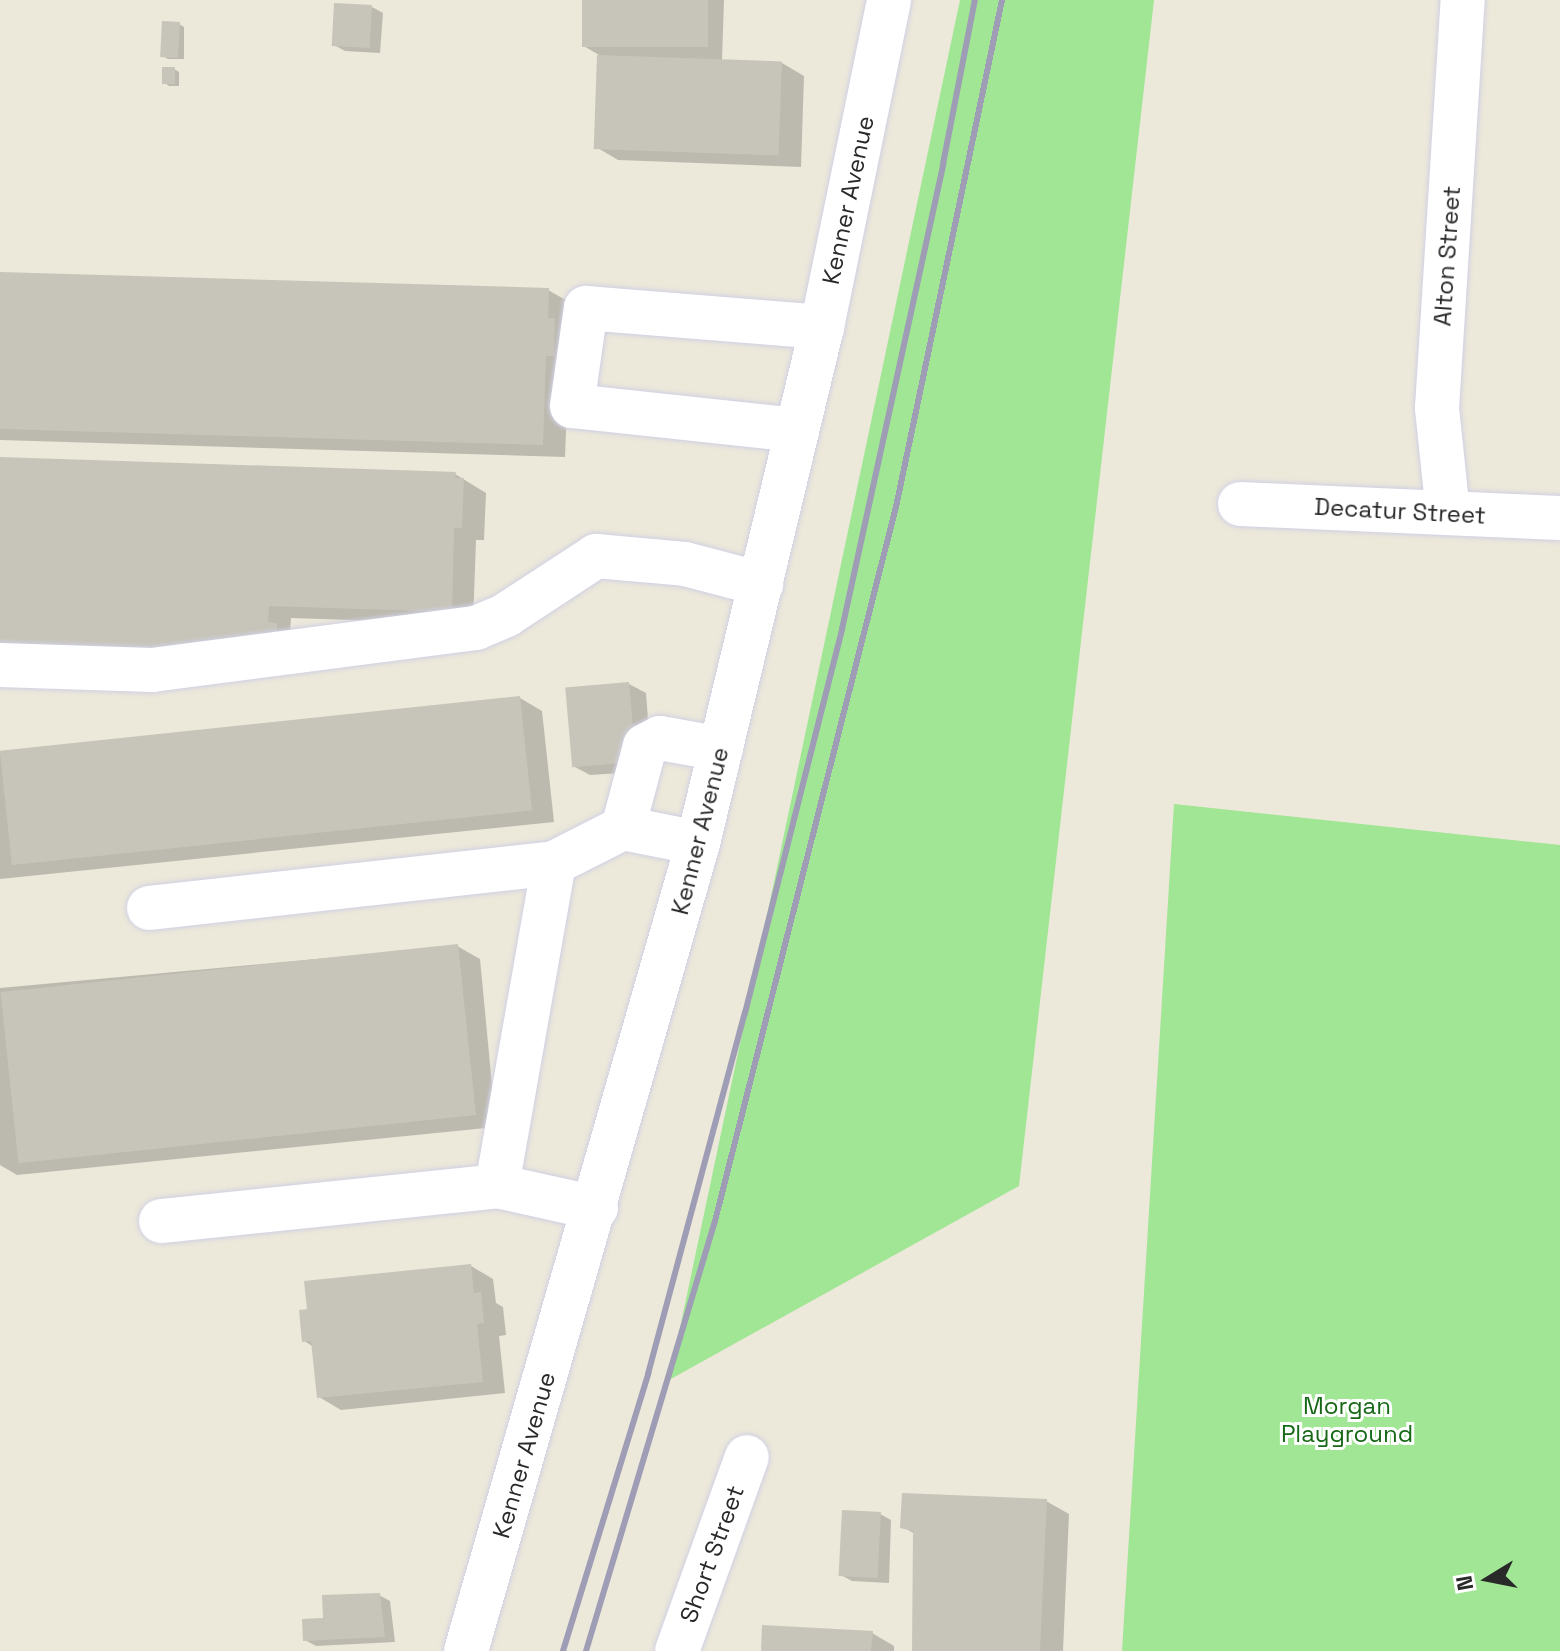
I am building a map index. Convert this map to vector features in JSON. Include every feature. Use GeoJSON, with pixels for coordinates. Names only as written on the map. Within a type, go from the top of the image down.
{"type":"FeatureCollection","features":[{"type":"Feature","properties":{"kind":"street","name":"Kenner Avenue"},"geometry":{"type":"LineString","coordinates":[[466,1651],[596,1208],[698,843],[822,327],[889,0]]}},
{"type":"Feature","properties":{"kind":"street","name":"Alton Street"},"geometry":{"type":"LineString","coordinates":[[1448,513],[1437,408],[1463,0]]}},
{"type":"Feature","properties":{"kind":"street"},"geometry":{"type":"LineString","coordinates":[[797,430],[572,406],[586,308],[822,327]]}},
{"type":"Feature","properties":{"kind":"street","name":"Decatur Street"},"geometry":{"type":"LineString","coordinates":[[1240,504],[1560,518]]}},
{"type":"Feature","properties":{"kind":"street"},"geometry":{"type":"LineString","coordinates":[[0,665],[152,670],[476,628],[506,615],[596,556],[685,564],[761,584]]}},
{"type":"Feature","properties":{"kind":"street"},"geometry":{"type":"LineString","coordinates":[[623,828],[645,746],[660,738],[721,749]]}},
{"type":"Feature","properties":{"kind":"street"},"geometry":{"type":"LineString","coordinates":[[149,908],[554,863],[623,828],[698,843]]}},
{"type":"Feature","properties":{"kind":"street"},"geometry":{"type":"LineString","coordinates":[[497,1186],[554,863]]}},
{"type":"Feature","properties":{"kind":"street"},"geometry":{"type":"LineString","coordinates":[[161,1221],[497,1186],[596,1208]]}},
{"type":"Feature","properties":{"kind":"street","name":"Short Street"},"geometry":{"type":"LineString","coordinates":[[677,1651],[747,1457]]}},
{"type":"Feature","properties":{"kind":"green space"},"geometry":{"type":"Polygon","coordinates":[[[960,0],[1154,0],[1019,1186],[669,1380],[960,0]]]}},
{"type":"Feature","properties":{"kind":"green space","name":"Morgan Playground"},"geometry":{"type":"Polygon","coordinates":[[[1174,804],[1560,845],[1560,1651],[1122,1651],[1174,804]]]}},
{"type":"Feature","properties":{"kind":"building"},"geometry":{"type":"Polygon","coordinates":[[[582,0],[708,0],[708,47],[582,47],[582,0]]]}},
{"type":"Feature","properties":{"kind":"building"},"geometry":{"type":"Polygon","coordinates":[[[334,3],[372,5],[370,48],[332,46],[334,3]]]}},
{"type":"Feature","properties":{"kind":"building"},"geometry":{"type":"Polygon","coordinates":[[[162,21],[180,22],[178,58],[160,57],[162,21]]]}},
{"type":"Feature","properties":{"kind":"building"},"geometry":{"type":"Polygon","coordinates":[[[597,55],[782,61],[779,155],[594,149],[597,55]]]}},
{"type":"Feature","properties":{"kind":"building"},"geometry":{"type":"Polygon","coordinates":[[[162,67],[175,67],[175,84],[162,84],[162,67]]]}},
{"type":"Feature","properties":{"kind":"building"},"geometry":{"type":"Polygon","coordinates":[[[0,272],[549,288],[548,318],[555,318],[554,356],[546,356],[543,445],[0,429],[0,272]]]}},
{"type":"Feature","properties":{"kind":"building"},"geometry":{"type":"Polygon","coordinates":[[[0,457],[456,472],[455,478],[464,478],[462,528],[454,528],[452,612],[269,606],[268,622],[277,623],[277,650],[0,660],[0,457]]]}},
{"type":"Feature","properties":{"kind":"building"},"geometry":{"type":"Polygon","coordinates":[[[629,682],[636,762],[572,767],[565,688],[629,682]]]}},
{"type":"Feature","properties":{"kind":"building"},"geometry":{"type":"Polygon","coordinates":[[[520,696],[532,810],[12,865],[0,751],[520,696]]]}},
{"type":"Feature","properties":{"kind":"building"},"geometry":{"type":"Polygon","coordinates":[[[458,944],[476,1115],[18,1163],[1,992],[458,944]]]}},
{"type":"Feature","properties":{"kind":"building"},"geometry":{"type":"Polygon","coordinates":[[[471,1264],[474,1293],[481,1292],[484,1323],[477,1324],[483,1382],[317,1398],[311,1341],[302,1342],[299,1310],[307,1309],[304,1281],[471,1264]]]}},
{"type":"Feature","properties":{"kind":"building"},"geometry":{"type":"Polygon","coordinates":[[[902,1493],[1047,1499],[1040,1651],[912,1651],[913,1531],[900,1528],[902,1493]]]}},
{"type":"Feature","properties":{"kind":"building"},"geometry":{"type":"Polygon","coordinates":[[[842,1510],[881,1512],[877,1578],[839,1576],[842,1510]]]}},
{"type":"Feature","properties":{"kind":"building"},"geometry":{"type":"Polygon","coordinates":[[[380,1593],[385,1637],[303,1641],[302,1619],[323,1618],[322,1595],[380,1593]]]}},
{"type":"Feature","properties":{"kind":"building"},"geometry":{"type":"Polygon","coordinates":[[[762,1625],[873,1631],[871,1651],[761,1651],[762,1625]]]}},
{"type":"Feature","properties":{"kind":"railway"},"geometry":{"type":"LineString","coordinates":[[563,1651],[648,1374],[745,1013],[842,629],[943,164],[975,0]]}},
{"type":"Feature","properties":{"kind":"railway"},"geometry":{"type":"LineString","coordinates":[[586,1651],[715,1221],[896,507],[1002,0]]}}]}
